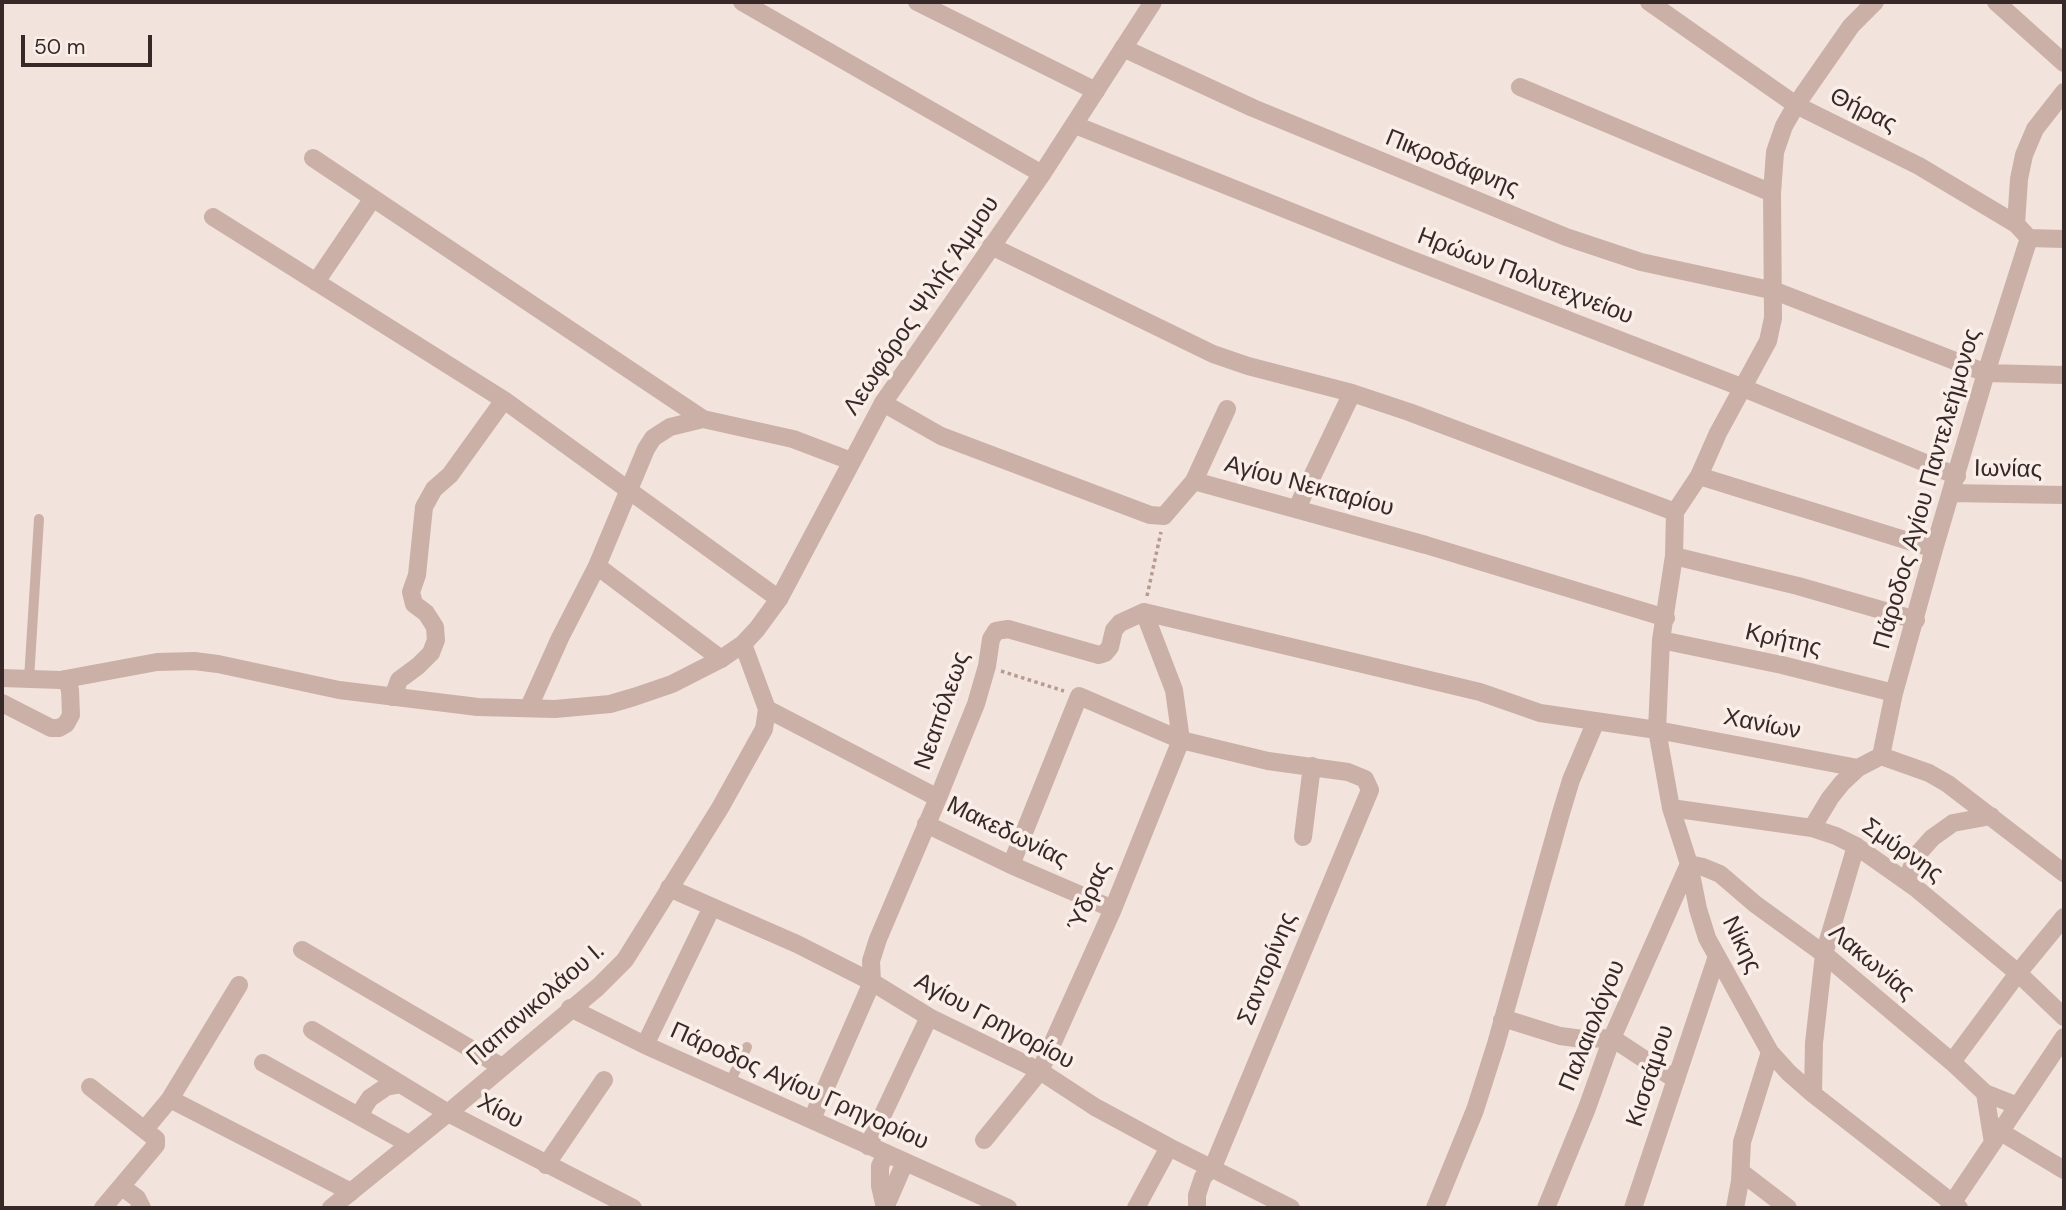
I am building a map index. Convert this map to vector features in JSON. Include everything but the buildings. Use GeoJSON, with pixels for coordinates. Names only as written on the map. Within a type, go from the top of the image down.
{"type":"FeatureCollection","features":[{"type":"Feature","properties":{"kind":"street"},"geometry":{"type":"LineString","coordinates":[[742,2],[1042,174]]}},
{"type":"Feature","properties":{"kind":"street"},"geometry":{"type":"LineString","coordinates":[[916,2],[1096,91]]}},
{"type":"Feature","properties":{"kind":"street","name":"Λεωφόρος Ψιλής Άμμου"},"geometry":{"type":"LineString","coordinates":[[2,678],[66,679],[148,663],[194,661],[339,690],[498,708],[555,709],[610,704],[671,684],[722,659],[743,644],[779,600],[883,402],[1042,174],[1153,2]]}},
{"type":"Feature","properties":{"kind":"street","name":"Θήρας"},"geometry":{"type":"LineString","coordinates":[[1649,2],[1796,105],[1919,166],[2016,224],[2029,238]]}},
{"type":"Feature","properties":{"kind":"street"},"geometry":{"type":"LineString","coordinates":[[991,246],[1213,354],[1352,393],[1675,512],[1699,476],[1741,387],[1768,341],[1775,291],[1772,193],[1775,152],[1784,126],[1850,26],[1875,2]]}},
{"type":"Feature","properties":{"kind":"street"},"geometry":{"type":"LineString","coordinates":[[1996,2],[2064,63]]}},
{"type":"Feature","properties":{"kind":"street","name":"Πικροδάφνης"},"geometry":{"type":"LineString","coordinates":[[1123,48],[1253,108],[1566,237],[1641,262],[1775,291],[1986,373],[2064,375]]}},
{"type":"Feature","properties":{"kind":"street"},"geometry":{"type":"LineString","coordinates":[[1520,86],[1772,193]]}},
{"type":"Feature","properties":{"kind":"street"},"geometry":{"type":"LineString","coordinates":[[2016,224],[2019,179],[2024,155],[2035,129],[2064,92]]}},
{"type":"Feature","properties":{"kind":"street","name":"Ηρώων Πολυτεχνείου"},"geometry":{"type":"LineString","coordinates":[[1075,125],[1402,256],[1741,387],[1957,476]]}},
{"type":"Feature","properties":{"kind":"street"},"geometry":{"type":"LineString","coordinates":[[313,158],[703,419],[793,439],[851,461]]}},
{"type":"Feature","properties":{"kind":"street"},"geometry":{"type":"LineString","coordinates":[[316,282],[373,198]]}},
{"type":"Feature","properties":{"kind":"street"},"geometry":{"type":"LineString","coordinates":[[213,217],[504,400],[779,600]]}},
{"type":"Feature","properties":{"kind":"street"},"geometry":{"type":"LineString","coordinates":[[2029,238],[2064,239]]}},
{"type":"Feature","properties":{"kind":"street","name":"Πάροδος Αγίου Παντελεήμονος"},"geometry":{"type":"LineString","coordinates":[[1881,756],[1894,693],[1934,549],[2029,238]]}},
{"type":"Feature","properties":{"kind":"street"},"geometry":{"type":"LineString","coordinates":[[1297,508],[1352,393]]}},
{"type":"Feature","properties":{"kind":"street"},"geometry":{"type":"LineString","coordinates":[[393,697],[399,680],[431,653],[436,640],[435,627],[426,613],[414,604],[411,592],[417,575],[424,507],[433,489],[450,475],[504,400]]}},
{"type":"Feature","properties":{"kind":"street"},"geometry":{"type":"LineString","coordinates":[[883,402],[941,436],[1140,512],[1164,516]]}},
{"type":"Feature","properties":{"kind":"street"},"geometry":{"type":"LineString","coordinates":[[1194,481],[1227,409]]}},
{"type":"Feature","properties":{"kind":"street"},"geometry":{"type":"LineString","coordinates":[[529,707],[597,566],[646,449],[653,438],[670,427],[703,419]]}},
{"type":"Feature","properties":{"kind":"street"},"geometry":{"type":"LineString","coordinates":[[1699,476],[1934,549]]}},
{"type":"Feature","properties":{"kind":"street","name":"Αγίου Νεκταρίου"},"geometry":{"type":"LineString","coordinates":[[1164,516],[1194,481],[1297,508],[1666,618]]}},
{"type":"Feature","properties":{"kind":"street","name":"Ιωνίας"},"geometry":{"type":"LineString","coordinates":[[1951,493],[2064,495]]}},
{"type":"Feature","properties":{"kind":"street","name":"Νίκης"},"geometry":{"type":"LineString","coordinates":[[1675,512],[1674,556],[1661,640],[1657,730],[1671,808],[1689,864],[1707,939],[1770,1052],[1789,1073],[1954,1206]]}},
{"type":"Feature","properties":{"kind":"street"},"geometry":{"type":"LineString","coordinates":[[1674,556],[1798,586],[1916,620]]}},
{"type":"Feature","properties":{"kind":"street"},"geometry":{"type":"LineString","coordinates":[[597,566],[722,659]]}},
{"type":"Feature","properties":{"kind":"street"},"geometry":{"type":"LineString","coordinates":[[1144,612],[1174,691],[1181,740]]}},
{"type":"Feature","properties":{"kind":"street","name":"Νεαπόλεως"},"geometry":{"type":"LineString","coordinates":[[938,798],[976,704],[987,666],[991,639],[996,631],[1008,629],[1099,655],[1110,647],[1114,630],[1120,623],[1144,612]]}},
{"type":"Feature","properties":{"kind":"street","name":"Χανίων"},"geometry":{"type":"LineString","coordinates":[[1144,612],[1480,692],[1540,713],[1657,730],[1858,768]]}},
{"type":"Feature","properties":{"kind":"street","name":"Κρήτης"},"geometry":{"type":"LineString","coordinates":[[1661,640],[1782,665],[1894,693]]}},
{"type":"Feature","properties":{"kind":"street"},"geometry":{"type":"LineString","coordinates":[[743,644],[766,709]]}},
{"type":"Feature","properties":{"kind":"street"},"geometry":{"type":"LineString","coordinates":[[2,703],[51,728],[59,728],[66,724],[71,715],[71,690],[66,679]]}},
{"type":"Feature","properties":{"kind":"street"},"geometry":{"type":"LineString","coordinates":[[1011,865],[1079,696],[1181,740],[1268,761],[1312,766],[1303,836]]}},
{"type":"Feature","properties":{"kind":"street","name":"Μακεδωνίας"},"geometry":{"type":"LineString","coordinates":[[766,709],[938,798],[926,824],[1011,865],[1113,909]]}},
{"type":"Feature","properties":{"kind":"street","name":"Παπανικολάου Ι."},"geometry":{"type":"LineString","coordinates":[[331,1208],[449,1113],[606,980],[625,960],[720,808],[764,729],[766,709]]}},
{"type":"Feature","properties":{"kind":"street"},"geometry":{"type":"LineString","coordinates":[[1435,1208],[1475,1110],[1560,813],[1596,721]]}},
{"type":"Feature","properties":{"kind":"street","name":"Ύδρας"},"geometry":{"type":"LineString","coordinates":[[984,1140],[1040,1071],[1113,909],[1181,740]]}},
{"type":"Feature","properties":{"kind":"street"},"geometry":{"type":"LineString","coordinates":[[1812,828],[1830,798],[1858,768],[1881,756],[1929,773],[1991,816],[2064,873]]}},
{"type":"Feature","properties":{"kind":"street","name":"Σαντορίνης"},"geometry":{"type":"LineString","coordinates":[[1197,1208],[1196,1195],[1203,1177],[1213,1167],[1370,790],[1365,779],[1348,772],[1312,766]]}},
{"type":"Feature","properties":{"kind":"street","name":"Σμύρνης"},"geometry":{"type":"LineString","coordinates":[[1671,808],[1812,828],[1856,846],[1917,889],[2018,973],[2064,1017]]}},
{"type":"Feature","properties":{"kind":"street"},"geometry":{"type":"LineString","coordinates":[[1917,889],[1909,874],[1916,856],[1932,838],[1953,823],[1991,816]]}},
{"type":"Feature","properties":{"kind":"street"},"geometry":{"type":"LineString","coordinates":[[813,1119],[872,982],[871,961],[878,939],[926,824]]}},
{"type":"Feature","properties":{"kind":"street"},"geometry":{"type":"LineString","coordinates":[[1813,1094],[1814,1043],[1825,954],[1856,846]]}},
{"type":"Feature","properties":{"kind":"street","name":"Λακωνίας"},"geometry":{"type":"LineString","coordinates":[[1689,864],[1720,874],[1755,904],[1825,954],[1985,1093],[2018,1106]]}},
{"type":"Feature","properties":{"kind":"street","name":"Παλαιολόγου"},"geometry":{"type":"LineString","coordinates":[[1546,1208],[1612,1038],[1689,864]]}},
{"type":"Feature","properties":{"kind":"street","name":"Αγίου Γρηγορίου"},"geometry":{"type":"LineString","coordinates":[[669,888],[797,944],[872,982],[929,1017],[1040,1071],[1095,1107],[1169,1147],[1292,1208]]}},
{"type":"Feature","properties":{"kind":"street"},"geometry":{"type":"LineString","coordinates":[[645,1045],[712,907]]}},
{"type":"Feature","properties":{"kind":"street"},"geometry":{"type":"LineString","coordinates":[[1952,1062],[2018,973],[2064,917]]}},
{"type":"Feature","properties":{"kind":"street"},"geometry":{"type":"LineString","coordinates":[[302,950],[502,1067]]}},
{"type":"Feature","properties":{"kind":"street","name":"Κισσάμου"},"geometry":{"type":"LineString","coordinates":[[1633,1208],[1716,959]]}},
{"type":"Feature","properties":{"kind":"street"},"geometry":{"type":"LineString","coordinates":[[145,1129],[170,1099],[239,985]]}},
{"type":"Feature","properties":{"kind":"street","name":"Πάροδος Αγίου Γρηγορίου"},"geometry":{"type":"LineString","coordinates":[[570,1008],[645,1045],[886,1153],[984,1204],[1008,1208]]}},
{"type":"Feature","properties":{"kind":"street"},"geometry":{"type":"LineString","coordinates":[[868,1146],[929,1017]]}},
{"type":"Feature","properties":{"kind":"street"},"geometry":{"type":"LineString","coordinates":[[1502,1020],[1560,1036],[1583,1039],[1612,1038],[1676,1080]]}},
{"type":"Feature","properties":{"kind":"street","name":"Χίου"},"geometry":{"type":"LineString","coordinates":[[312,1031],[449,1113],[633,1208]]}},
{"type":"Feature","properties":{"kind":"street"},"geometry":{"type":"LineString","coordinates":[[1954,1206],[2018,1106],[2061,1049]]}},
{"type":"Feature","properties":{"kind":"street"},"geometry":{"type":"LineString","coordinates":[[1735,1208],[1741,1172],[1742,1142],[1770,1052]]}},
{"type":"Feature","properties":{"kind":"street"},"geometry":{"type":"LineString","coordinates":[[263,1063],[409,1143]]}},
{"type":"Feature","properties":{"kind":"street"},"geometry":{"type":"LineString","coordinates":[[546,1165],[604,1080]]}},
{"type":"Feature","properties":{"kind":"street"},"geometry":{"type":"LineString","coordinates":[[361,1117],[370,1098],[386,1087],[401,1084]]}},
{"type":"Feature","properties":{"kind":"street"},"geometry":{"type":"LineString","coordinates":[[90,1087],[156,1139],[156,1145],[103,1208]]}},
{"type":"Feature","properties":{"kind":"street"},"geometry":{"type":"LineString","coordinates":[[1985,1093],[1997,1137],[2064,1170]]}},
{"type":"Feature","properties":{"kind":"street"},"geometry":{"type":"LineString","coordinates":[[170,1099],[351,1192]]}},
{"type":"Feature","properties":{"kind":"street"},"geometry":{"type":"LineString","coordinates":[[1136,1208],[1169,1147]]}},
{"type":"Feature","properties":{"kind":"street"},"geometry":{"type":"LineString","coordinates":[[885,1208],[880,1186],[880,1167],[886,1153]]}},
{"type":"Feature","properties":{"kind":"street"},"geometry":{"type":"LineString","coordinates":[[885,1208],[905,1162]]}},
{"type":"Feature","properties":{"kind":"street"},"geometry":{"type":"LineString","coordinates":[[1741,1172],[1788,1208]]}},
{"type":"Feature","properties":{"kind":"street"},"geometry":{"type":"LineString","coordinates":[[122,1187],[137,1198],[142,1208]]}},
{"type":"Feature","properties":{"kind":"lane"},"geometry":{"type":"LineString","coordinates":[[29,679],[39,519]]}},
{"type":"Feature","properties":{"kind":"lane"},"geometry":{"type":"LineString","coordinates":[[730,1082],[747,1047]]}},
{"type":"Feature","properties":{"kind":"path"},"geometry":{"type":"LineString","coordinates":[[1144,612],[1164,516]]}},
{"type":"Feature","properties":{"kind":"path"},"geometry":{"type":"LineString","coordinates":[[987,666],[1079,696]]}}]}
